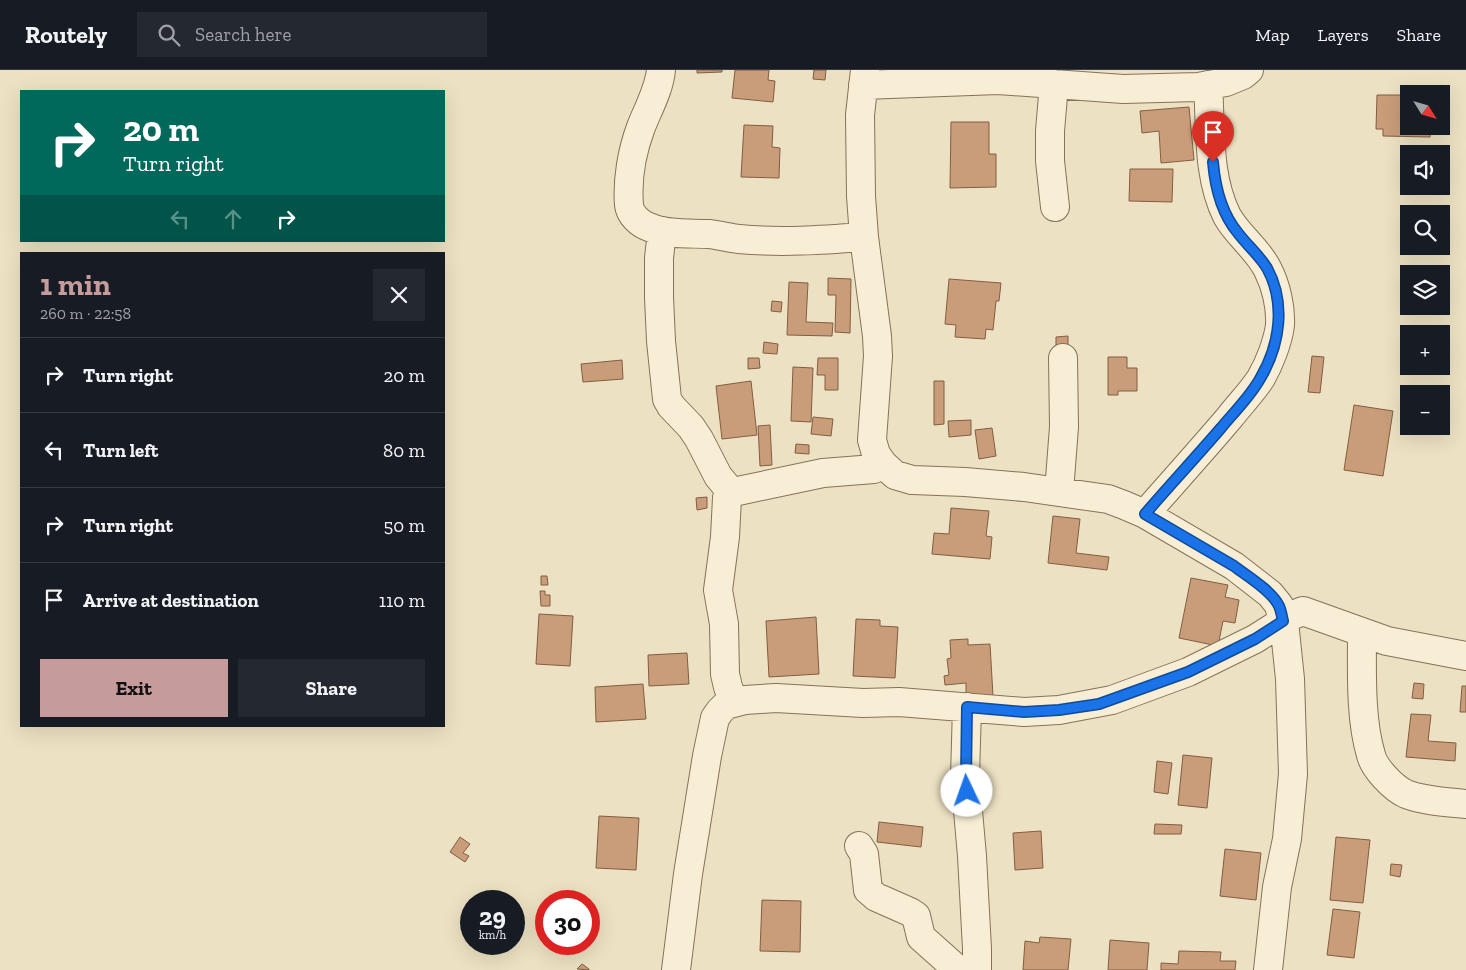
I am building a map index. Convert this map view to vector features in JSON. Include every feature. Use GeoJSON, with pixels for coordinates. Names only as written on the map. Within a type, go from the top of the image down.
{"type":"FeatureCollection","features":[{"type":"Feature","properties":{"kind":"street"},"geometry":{"type":"LineString","coordinates":[[661,70],[640,128],[631,160],[629,207],[640,222],[647,227],[662,231],[711,234],[739,239],[798,241],[864,237]]}},
{"type":"Feature","properties":{"kind":"street"},"geometry":{"type":"LineString","coordinates":[[1249,70],[1243,75],[1226,82],[1198,87],[1123,88],[998,80],[864,78],[860,115],[861,196],[864,237],[878,350],[872,440],[876,454],[883,464],[895,475],[912,480],[965,482],[1108,499],[1145,514],[1234,566],[1270,594],[1279,605],[1285,631],[1290,678],[1293,774],[1287,839],[1277,887],[1268,970]]}},
{"type":"Feature","properties":{"kind":"street"},"geometry":{"type":"LineString","coordinates":[[1054,84],[1050,131],[1050,161],[1055,207]]}},
{"type":"Feature","properties":{"kind":"street"},"geometry":{"type":"LineString","coordinates":[[1145,514],[1207,445],[1261,378],[1274,347],[1280,326],[1280,310],[1267,269],[1236,231],[1219,195],[1214,176],[1208,85]]}},
{"type":"Feature","properties":{"kind":"street"},"geometry":{"type":"LineString","coordinates":[[662,231],[659,258],[659,297],[667,399],[671,406],[691,427],[718,476],[732,493]]}},
{"type":"Feature","properties":{"kind":"street"},"geometry":{"type":"LineString","coordinates":[[1059,492],[1064,427],[1063,358]]}},
{"type":"Feature","properties":{"kind":"street"},"geometry":{"type":"LineString","coordinates":[[734,702],[725,674],[724,624],[718,590],[727,498],[732,493],[823,473],[874,469],[883,464]]}},
{"type":"Feature","properties":{"kind":"street"},"geometry":{"type":"LineString","coordinates":[[676,970],[706,756],[715,718],[726,705],[734,702],[776,698],[863,703],[899,702],[1024,712],[1059,710],[1099,704],[1188,672],[1255,639],[1298,612],[1303,611],[1387,641],[1466,656]]}},
{"type":"Feature","properties":{"kind":"street"},"geometry":{"type":"LineString","coordinates":[[1362,633],[1362,683],[1365,720],[1371,756],[1386,779],[1405,793],[1432,800],[1466,804]]}},
{"type":"Feature","properties":{"kind":"street"},"geometry":{"type":"LineString","coordinates":[[967,707],[966,777],[977,970]]}},
{"type":"Feature","properties":{"kind":"street"},"geometry":{"type":"LineString","coordinates":[[859,846],[864,854],[867,866],[866,884],[868,890],[876,897],[916,916],[921,937],[958,970]]}},
{"type":"Feature","properties":{"kind":"building"},"geometry":{"type":"Polygon","coordinates":[[[697,70],[722,70],[722,72],[697,73],[697,70]]]}},
{"type":"Feature","properties":{"kind":"building"},"geometry":{"type":"Polygon","coordinates":[[[735,70],[769,70],[768,80],[775,81],[773,102],[732,98],[735,70]]]}},
{"type":"Feature","properties":{"kind":"building"},"geometry":{"type":"Polygon","coordinates":[[[814,70],[826,70],[825,80],[813,79],[814,70]]]}},
{"type":"Feature","properties":{"kind":"building"},"geometry":{"type":"Polygon","coordinates":[[[1377,95],[1400,95],[1400,135],[1430,135],[1430,137],[1383,136],[1383,129],[1376,129],[1377,95]]]}},
{"type":"Feature","properties":{"kind":"building"},"geometry":{"type":"Polygon","coordinates":[[[1189,107],[1194,160],[1161,163],[1159,131],[1142,133],[1140,111],[1189,107]]]}},
{"type":"Feature","properties":{"kind":"building"},"geometry":{"type":"Polygon","coordinates":[[[951,122],[989,122],[989,154],[996,154],[996,187],[950,188],[951,122]]]}},
{"type":"Feature","properties":{"kind":"building"},"geometry":{"type":"Polygon","coordinates":[[[744,125],[773,126],[772,147],[780,148],[779,178],[741,177],[744,125]]]}},
{"type":"Feature","properties":{"kind":"building"},"geometry":{"type":"Polygon","coordinates":[[[1130,169],[1173,169],[1172,202],[1129,201],[1130,169]]]}},
{"type":"Feature","properties":{"kind":"building"},"geometry":{"type":"Polygon","coordinates":[[[828,278],[851,279],[850,333],[835,332],[836,295],[828,295],[828,278]]]}},
{"type":"Feature","properties":{"kind":"building"},"geometry":{"type":"Polygon","coordinates":[[[949,279],[1001,283],[999,301],[996,301],[993,330],[986,329],[985,339],[955,337],[956,325],[945,324],[949,279]]]}},
{"type":"Feature","properties":{"kind":"building"},"geometry":{"type":"Polygon","coordinates":[[[789,282],[808,283],[806,322],[833,323],[832,336],[787,335],[789,282]]]}},
{"type":"Feature","properties":{"kind":"building"},"geometry":{"type":"Polygon","coordinates":[[[772,301],[782,302],[781,312],[771,311],[772,301]]]}},
{"type":"Feature","properties":{"kind":"building"},"geometry":{"type":"Polygon","coordinates":[[[1068,336],[1068,368],[1056,369],[1056,337],[1068,336]]]}},
{"type":"Feature","properties":{"kind":"building"},"geometry":{"type":"Polygon","coordinates":[[[764,342],[778,344],[777,354],[763,353],[764,342]]]}},
{"type":"Feature","properties":{"kind":"building"},"geometry":{"type":"Polygon","coordinates":[[[1312,356],[1324,357],[1320,393],[1308,392],[1312,356]]]}},
{"type":"Feature","properties":{"kind":"building"},"geometry":{"type":"Polygon","coordinates":[[[1108,357],[1127,357],[1127,368],[1137,368],[1137,391],[1118,391],[1118,395],[1108,395],[1108,357]]]}},
{"type":"Feature","properties":{"kind":"building"},"geometry":{"type":"Polygon","coordinates":[[[748,358],[759,358],[760,368],[748,369],[748,358]]]}},
{"type":"Feature","properties":{"kind":"building"},"geometry":{"type":"Polygon","coordinates":[[[818,358],[838,358],[838,390],[825,390],[825,375],[817,375],[818,358]]]}},
{"type":"Feature","properties":{"kind":"building"},"geometry":{"type":"Polygon","coordinates":[[[622,360],[623,379],[583,382],[581,364],[622,360]]]}},
{"type":"Feature","properties":{"kind":"building"},"geometry":{"type":"Polygon","coordinates":[[[793,367],[813,368],[811,422],[791,421],[793,367]]]}},
{"type":"Feature","properties":{"kind":"building"},"geometry":{"type":"Polygon","coordinates":[[[751,381],[757,435],[722,439],[716,386],[751,381]]]}},
{"type":"Feature","properties":{"kind":"building"},"geometry":{"type":"Polygon","coordinates":[[[934,381],[944,381],[944,424],[934,425],[934,381]]]}},
{"type":"Feature","properties":{"kind":"building"},"geometry":{"type":"Polygon","coordinates":[[[1354,405],[1393,411],[1383,476],[1344,470],[1354,405]]]}},
{"type":"Feature","properties":{"kind":"building"},"geometry":{"type":"Polygon","coordinates":[[[813,417],[833,419],[831,436],[811,434],[813,417]]]}},
{"type":"Feature","properties":{"kind":"building"},"geometry":{"type":"Polygon","coordinates":[[[971,420],[971,435],[949,437],[948,421],[971,420]]]}},
{"type":"Feature","properties":{"kind":"building"},"geometry":{"type":"Polygon","coordinates":[[[770,425],[772,465],[760,466],[758,426],[770,425]]]}},
{"type":"Feature","properties":{"kind":"building"},"geometry":{"type":"Polygon","coordinates":[[[992,428],[996,456],[979,459],[975,430],[992,428]]]}},
{"type":"Feature","properties":{"kind":"building"},"geometry":{"type":"Polygon","coordinates":[[[796,444],[809,445],[809,454],[795,453],[796,444]]]}},
{"type":"Feature","properties":{"kind":"building"},"geometry":{"type":"Polygon","coordinates":[[[707,497],[707,508],[697,510],[696,498],[707,497]]]}},
{"type":"Feature","properties":{"kind":"building"},"geometry":{"type":"Polygon","coordinates":[[[951,508],[989,511],[986,536],[992,537],[990,559],[932,554],[934,533],[949,534],[951,508]]]}},
{"type":"Feature","properties":{"kind":"building"},"geometry":{"type":"Polygon","coordinates":[[[1053,516],[1080,519],[1076,553],[1109,557],[1107,570],[1048,563],[1053,516]]]}},
{"type":"Feature","properties":{"kind":"building"},"geometry":{"type":"Polygon","coordinates":[[[541,576],[547,576],[548,585],[541,585],[541,576]]]}},
{"type":"Feature","properties":{"kind":"building"},"geometry":{"type":"Polygon","coordinates":[[[1191,578],[1228,585],[1225,597],[1239,600],[1235,623],[1223,621],[1218,646],[1179,638],[1191,578]]]}},
{"type":"Feature","properties":{"kind":"building"},"geometry":{"type":"Polygon","coordinates":[[[540,591],[545,591],[545,595],[550,595],[550,606],[541,606],[540,591]]]}},
{"type":"Feature","properties":{"kind":"building"},"geometry":{"type":"Polygon","coordinates":[[[539,614],[573,616],[570,666],[536,664],[539,614]]]}},
{"type":"Feature","properties":{"kind":"building"},"geometry":{"type":"Polygon","coordinates":[[[816,617],[819,674],[769,677],[766,621],[816,617]]]}},
{"type":"Feature","properties":{"kind":"building"},"geometry":{"type":"Polygon","coordinates":[[[856,619],[880,620],[880,626],[898,627],[895,678],[853,676],[856,619]]]}},
{"type":"Feature","properties":{"kind":"building"},"geometry":{"type":"Polygon","coordinates":[[[968,639],[968,645],[990,644],[993,696],[966,698],[966,683],[945,685],[944,676],[949,675],[947,659],[951,658],[950,640],[968,639]]]}},
{"type":"Feature","properties":{"kind":"building"},"geometry":{"type":"Polygon","coordinates":[[[687,653],[689,684],[649,686],[648,655],[687,653]]]}},
{"type":"Feature","properties":{"kind":"building"},"geometry":{"type":"Polygon","coordinates":[[[1414,683],[1424,684],[1423,699],[1412,698],[1414,683]]]}},
{"type":"Feature","properties":{"kind":"building"},"geometry":{"type":"Polygon","coordinates":[[[643,684],[646,719],[596,722],[595,687],[643,684]]]}},
{"type":"Feature","properties":{"kind":"building"},"geometry":{"type":"Polygon","coordinates":[[[1462,686],[1466,686],[1466,712],[1460,712],[1462,686]]]}},
{"type":"Feature","properties":{"kind":"building"},"geometry":{"type":"Polygon","coordinates":[[[1411,714],[1431,715],[1428,741],[1456,743],[1455,761],[1406,757],[1411,714]]]}},
{"type":"Feature","properties":{"kind":"building"},"geometry":{"type":"Polygon","coordinates":[[[1183,755],[1212,758],[1207,808],[1178,805],[1183,755]]]}},
{"type":"Feature","properties":{"kind":"building"},"geometry":{"type":"Polygon","coordinates":[[[1157,761],[1172,763],[1168,794],[1154,792],[1157,761]]]}},
{"type":"Feature","properties":{"kind":"building"},"geometry":{"type":"Polygon","coordinates":[[[599,816],[639,818],[636,870],[596,868],[599,816]]]}},
{"type":"Feature","properties":{"kind":"building"},"geometry":{"type":"Polygon","coordinates":[[[879,822],[923,827],[921,847],[877,842],[879,822]]]}},
{"type":"Feature","properties":{"kind":"building"},"geometry":{"type":"Polygon","coordinates":[[[1155,824],[1182,825],[1181,834],[1154,834],[1155,824]]]}},
{"type":"Feature","properties":{"kind":"building"},"geometry":{"type":"Polygon","coordinates":[[[1041,831],[1043,868],[1015,870],[1013,833],[1041,831]]]}},
{"type":"Feature","properties":{"kind":"building"},"geometry":{"type":"Polygon","coordinates":[[[460,837],[470,844],[463,853],[469,856],[465,862],[450,852],[460,837]]]}},
{"type":"Feature","properties":{"kind":"building"},"geometry":{"type":"Polygon","coordinates":[[[1336,837],[1370,840],[1363,903],[1330,900],[1336,837]]]}},
{"type":"Feature","properties":{"kind":"building"},"geometry":{"type":"Polygon","coordinates":[[[1225,849],[1261,853],[1256,900],[1220,896],[1225,849]]]}},
{"type":"Feature","properties":{"kind":"building"},"geometry":{"type":"Polygon","coordinates":[[[1391,864],[1402,865],[1400,877],[1390,875],[1391,864]]]}},
{"type":"Feature","properties":{"kind":"building"},"geometry":{"type":"Polygon","coordinates":[[[762,900],[801,901],[800,952],[760,951],[762,900]]]}},
{"type":"Feature","properties":{"kind":"building"},"geometry":{"type":"Polygon","coordinates":[[[1333,909],[1360,912],[1354,958],[1327,955],[1333,909]]]}},
{"type":"Feature","properties":{"kind":"building"},"geometry":{"type":"Polygon","coordinates":[[[1040,937],[1071,939],[1068,970],[1023,970],[1025,941],[1039,943],[1040,937]]]}},
{"type":"Feature","properties":{"kind":"building"},"geometry":{"type":"Polygon","coordinates":[[[1110,940],[1149,943],[1147,970],[1108,970],[1110,940]]]}},
{"type":"Feature","properties":{"kind":"building"},"geometry":{"type":"Polygon","coordinates":[[[1179,951],[1221,952],[1220,961],[1236,961],[1235,970],[1161,970],[1161,963],[1178,964],[1179,951]]]}},
{"type":"Feature","properties":{"kind":"building"},"geometry":{"type":"Polygon","coordinates":[[[582,964],[589,969],[589,970],[577,969],[582,964]]]}},
{"type":"Feature","properties":{"kind":"route"},"geometry":{"type":"LineString","coordinates":[[967,791],[967,707],[1024,712],[1059,710],[1099,704],[1188,672],[1255,639],[1283,621],[1279,605],[1270,594],[1234,566],[1145,514],[1207,445],[1261,378],[1274,347],[1280,326],[1280,310],[1272,280],[1262,260],[1236,231],[1227,215],[1219,195],[1214,176],[1213,162]]}}]}
